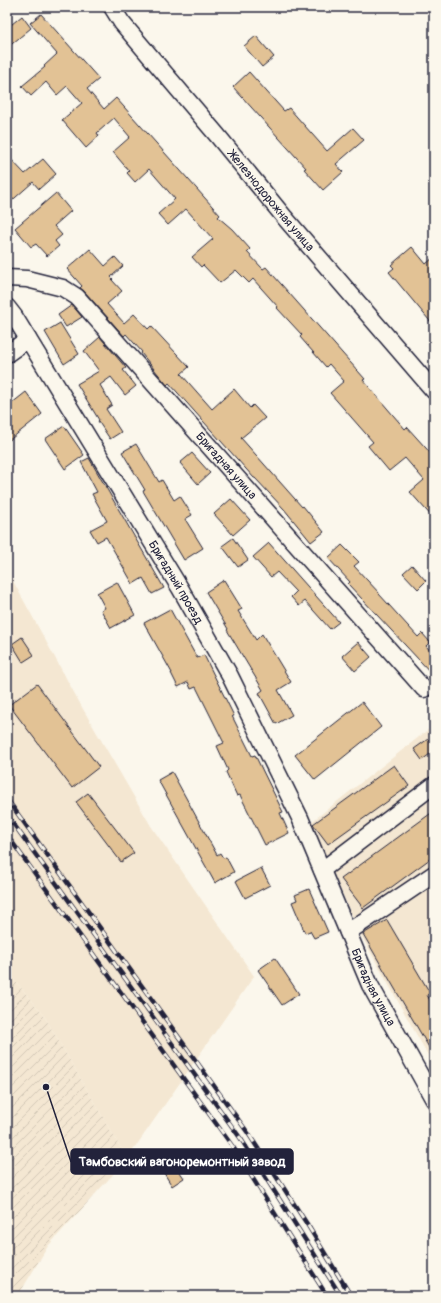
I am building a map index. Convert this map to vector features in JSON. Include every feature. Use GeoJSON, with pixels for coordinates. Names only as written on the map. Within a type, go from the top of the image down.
{"type":"FeatureCollection","features":[{"type":"Feature","properties":{"kind":"street","name":"Железнодорожная улица"},"geometry":{"type":"LineString","coordinates":[[112,7],[122,23],[285,218],[434,391]]}},
{"type":"Feature","properties":{"kind":"street","name":"Бригадная улица"},"geometry":{"type":"LineString","coordinates":[[7,278],[27,279],[63,288],[76,297],[424,689]]}},
{"type":"Feature","properties":{"kind":"street","name":"Бригадный проезд"},"geometry":{"type":"LineString","coordinates":[[7,307],[180,588],[230,676],[300,818],[322,870]]}},
{"type":"Feature","properties":{"kind":"street"},"geometry":{"type":"LineString","coordinates":[[7,354],[28,339]]}},
{"type":"Feature","properties":{"kind":"street"},"geometry":{"type":"LineString","coordinates":[[322,870],[434,785]]}},
{"type":"Feature","properties":{"kind":"street","name":"Бригадная улица"},"geometry":{"type":"LineString","coordinates":[[322,870],[370,985],[434,1100]]}},
{"type":"Feature","properties":{"kind":"street"},"geometry":{"type":"LineString","coordinates":[[348,932],[434,874]]}},
{"type":"Feature","properties":{"kind":"shaded area"},"geometry":{"type":"Polygon","coordinates":[[[7,570],[83,709],[151,826],[254,976],[127,1159],[43,1014],[7,971],[7,570]]]}},
{"type":"Feature","properties":{"kind":"shaded area"},"geometry":{"type":"Polygon","coordinates":[[[434,725],[434,1066],[362,937],[310,823],[434,725]]]}},
{"type":"Feature","properties":{"kind":"shaded area"},"geometry":{"type":"Polygon","coordinates":[[[7,971],[43,1014],[127,1159],[48,1246],[18,1296],[7,1296],[7,971]]]}},
{"type":"Feature","properties":{"kind":"building"},"geometry":{"type":"Polygon","coordinates":[[[41,14],[99,79],[87,89],[104,109],[116,98],[220,215],[218,217],[232,229],[250,249],[247,252],[263,269],[266,267],[365,379],[363,380],[405,429],[407,427],[434,457],[434,519],[410,492],[424,480],[405,458],[389,471],[368,446],[373,442],[330,393],[344,381],[329,364],[326,367],[300,337],[302,335],[253,279],[249,283],[236,270],[220,283],[203,265],[201,267],[192,257],[213,239],[186,209],[168,225],[158,214],[175,199],[149,169],[135,182],[127,173],[129,171],[113,152],[130,137],[114,118],[97,133],[99,136],[86,148],[62,120],[82,103],[67,86],[57,95],[46,82],[31,96],[22,86],[45,67],[44,66],[57,54],[30,23],[41,14]]]}},
{"type":"Feature","properties":{"kind":"building"},"geometry":{"type":"Polygon","coordinates":[[[22,16],[31,28],[7,48],[7,28],[22,16]]]}},
{"type":"Feature","properties":{"kind":"building"},"geometry":{"type":"Polygon","coordinates":[[[256,36],[274,57],[262,67],[244,46],[256,36]]]}},
{"type":"Feature","properties":{"kind":"building"},"geometry":{"type":"Polygon","coordinates":[[[249,72],[284,111],[289,108],[327,151],[353,128],[364,140],[336,164],[343,172],[323,190],[304,169],[306,168],[233,87],[249,72]]]}},
{"type":"Feature","properties":{"kind":"building"},"geometry":{"type":"Polygon","coordinates":[[[7,155],[25,174],[43,159],[56,174],[39,189],[33,182],[7,205],[7,155]]]}},
{"type":"Feature","properties":{"kind":"building"},"geometry":{"type":"Polygon","coordinates":[[[56,193],[71,211],[54,226],[62,235],[55,241],[59,246],[47,256],[36,244],[31,247],[15,228],[56,193]]]}},
{"type":"Feature","properties":{"kind":"building"},"geometry":{"type":"Polygon","coordinates":[[[412,247],[426,264],[434,257],[434,326],[389,272],[394,268],[391,265],[412,247]]]}},
{"type":"Feature","properties":{"kind":"building"},"geometry":{"type":"Polygon","coordinates":[[[90,249],[105,266],[115,257],[123,266],[111,277],[122,291],[107,304],[124,323],[134,314],[148,329],[151,326],[189,367],[181,374],[212,409],[234,389],[250,408],[253,405],[265,418],[241,438],[302,507],[303,506],[324,532],[311,542],[284,509],[254,478],[169,383],[167,385],[126,334],[124,336],[80,288],[82,286],[67,269],[90,249]]]}},
{"type":"Feature","properties":{"kind":"building"},"geometry":{"type":"Polygon","coordinates":[[[72,305],[82,317],[66,327],[58,315],[72,305]]]}},
{"type":"Feature","properties":{"kind":"building"},"geometry":{"type":"Polygon","coordinates":[[[60,323],[79,354],[64,364],[45,332],[60,323]]]}},
{"type":"Feature","properties":{"kind":"building"},"geometry":{"type":"Polygon","coordinates":[[[100,337],[126,368],[123,370],[136,386],[125,395],[111,377],[100,385],[112,405],[106,409],[121,432],[110,439],[77,384],[99,371],[84,351],[100,337]]]}},
{"type":"Feature","properties":{"kind":"building"},"geometry":{"type":"Polygon","coordinates":[[[26,392],[42,414],[7,442],[7,407],[26,392]]]}},
{"type":"Feature","properties":{"kind":"building"},"geometry":{"type":"Polygon","coordinates":[[[64,426],[84,455],[65,469],[45,439],[64,426]]]}},
{"type":"Feature","properties":{"kind":"building"},"geometry":{"type":"Polygon","coordinates":[[[136,444],[159,482],[162,480],[174,500],[180,496],[192,515],[185,519],[203,548],[184,560],[143,491],[145,490],[122,452],[136,444]]]}},
{"type":"Feature","properties":{"kind":"building"},"geometry":{"type":"Polygon","coordinates":[[[192,453],[210,473],[198,484],[180,463],[192,453]]]}},
{"type":"Feature","properties":{"kind":"building"},"geometry":{"type":"Polygon","coordinates":[[[89,458],[164,588],[152,594],[143,578],[133,584],[106,537],[97,542],[90,530],[107,521],[92,494],[97,492],[81,462],[89,458]]]}},
{"type":"Feature","properties":{"kind":"building"},"geometry":{"type":"Polygon","coordinates":[[[231,499],[250,520],[233,535],[214,514],[231,499]]]}},
{"type":"Feature","properties":{"kind":"building"},"geometry":{"type":"Polygon","coordinates":[[[233,538],[248,560],[238,567],[222,546],[233,538]]]}},
{"type":"Feature","properties":{"kind":"building"},"geometry":{"type":"Polygon","coordinates":[[[269,543],[339,622],[330,629],[305,601],[299,606],[291,597],[296,592],[277,572],[271,577],[253,557],[269,543]]]}},
{"type":"Feature","properties":{"kind":"building"},"geometry":{"type":"Polygon","coordinates":[[[342,545],[359,562],[354,566],[418,637],[422,633],[430,642],[426,646],[434,655],[434,676],[348,584],[350,582],[328,558],[342,545]]]}},
{"type":"Feature","properties":{"kind":"building"},"geometry":{"type":"Polygon","coordinates":[[[412,565],[426,581],[418,589],[403,573],[412,565]]]}},
{"type":"Feature","properties":{"kind":"building"},"geometry":{"type":"Polygon","coordinates":[[[224,580],[242,609],[238,611],[256,640],[262,634],[291,682],[278,690],[292,715],[276,724],[259,693],[263,690],[206,592],[224,580]]]}},
{"type":"Feature","properties":{"kind":"building"},"geometry":{"type":"Polygon","coordinates":[[[117,582],[135,615],[111,628],[101,610],[105,608],[97,593],[117,582]]]}},
{"type":"Feature","properties":{"kind":"building"},"geometry":{"type":"Polygon","coordinates":[[[170,609],[197,658],[204,655],[252,756],[255,755],[283,812],[280,813],[289,833],[265,845],[240,795],[237,796],[226,772],[228,770],[217,746],[224,743],[196,687],[191,689],[188,682],[178,687],[172,673],[144,623],[170,609]]]}},
{"type":"Feature","properties":{"kind":"building"},"geometry":{"type":"Polygon","coordinates":[[[22,637],[34,655],[23,662],[12,644],[22,637]]]}},
{"type":"Feature","properties":{"kind":"building"},"geometry":{"type":"Polygon","coordinates":[[[358,642],[371,657],[355,671],[342,656],[358,642]]]}},
{"type":"Feature","properties":{"kind":"building"},"geometry":{"type":"Polygon","coordinates":[[[37,684],[99,767],[72,788],[9,705],[37,684]]]}},
{"type":"Feature","properties":{"kind":"building"},"geometry":{"type":"Polygon","coordinates":[[[362,702],[381,727],[315,780],[295,755],[362,702]]]}},
{"type":"Feature","properties":{"kind":"building"},"geometry":{"type":"Polygon","coordinates":[[[428,739],[434,747],[434,751],[422,760],[414,749],[428,739]]]}},
{"type":"Feature","properties":{"kind":"building"},"geometry":{"type":"Polygon","coordinates":[[[394,765],[409,786],[328,844],[313,824],[394,765]]]}},
{"type":"Feature","properties":{"kind":"building"},"geometry":{"type":"Polygon","coordinates":[[[172,772],[217,855],[220,853],[223,858],[226,857],[234,872],[215,883],[158,780],[172,772]]]}},
{"type":"Feature","properties":{"kind":"building"},"geometry":{"type":"Polygon","coordinates":[[[88,793],[134,853],[121,862],[76,802],[88,793]]]}},
{"type":"Feature","properties":{"kind":"building"},"geometry":{"type":"Polygon","coordinates":[[[434,811],[434,856],[363,908],[341,879],[434,811]]]}},
{"type":"Feature","properties":{"kind":"building"},"geometry":{"type":"Polygon","coordinates":[[[261,868],[270,885],[245,898],[236,881],[261,868]]]}},
{"type":"Feature","properties":{"kind":"building"},"geometry":{"type":"Polygon","coordinates":[[[309,889],[328,932],[314,938],[310,931],[305,933],[292,902],[297,900],[295,895],[309,889]]]}},
{"type":"Feature","properties":{"kind":"building"},"geometry":{"type":"Polygon","coordinates":[[[387,920],[430,993],[427,995],[434,1007],[434,1056],[363,934],[387,920]]]}},
{"type":"Feature","properties":{"kind":"building"},"geometry":{"type":"Polygon","coordinates":[[[275,958],[299,994],[282,1005],[258,970],[275,958]]]}},
{"type":"Feature","properties":{"kind":"building"},"geometry":{"type":"Polygon","coordinates":[[[165,1150],[184,1178],[172,1186],[154,1157],[165,1150]]]}},
{"type":"Feature","properties":{"kind":"railway"},"geometry":{"type":"LineString","coordinates":[[7,799],[248,1133],[307,1224],[351,1296]]}},
{"type":"Feature","properties":{"kind":"railway"},"geometry":{"type":"LineString","coordinates":[[7,815],[241,1139],[341,1296]]}},
{"type":"Feature","properties":{"kind":"railway"},"geometry":{"type":"LineString","coordinates":[[7,835],[233,1147],[327,1296]]}},
{"type":"Feature","properties":{"kind":"place","name":"Тамбовский вагоноремонтный завод"},"geometry":{"type":"Point","coordinates":[46,1087]}}]}
